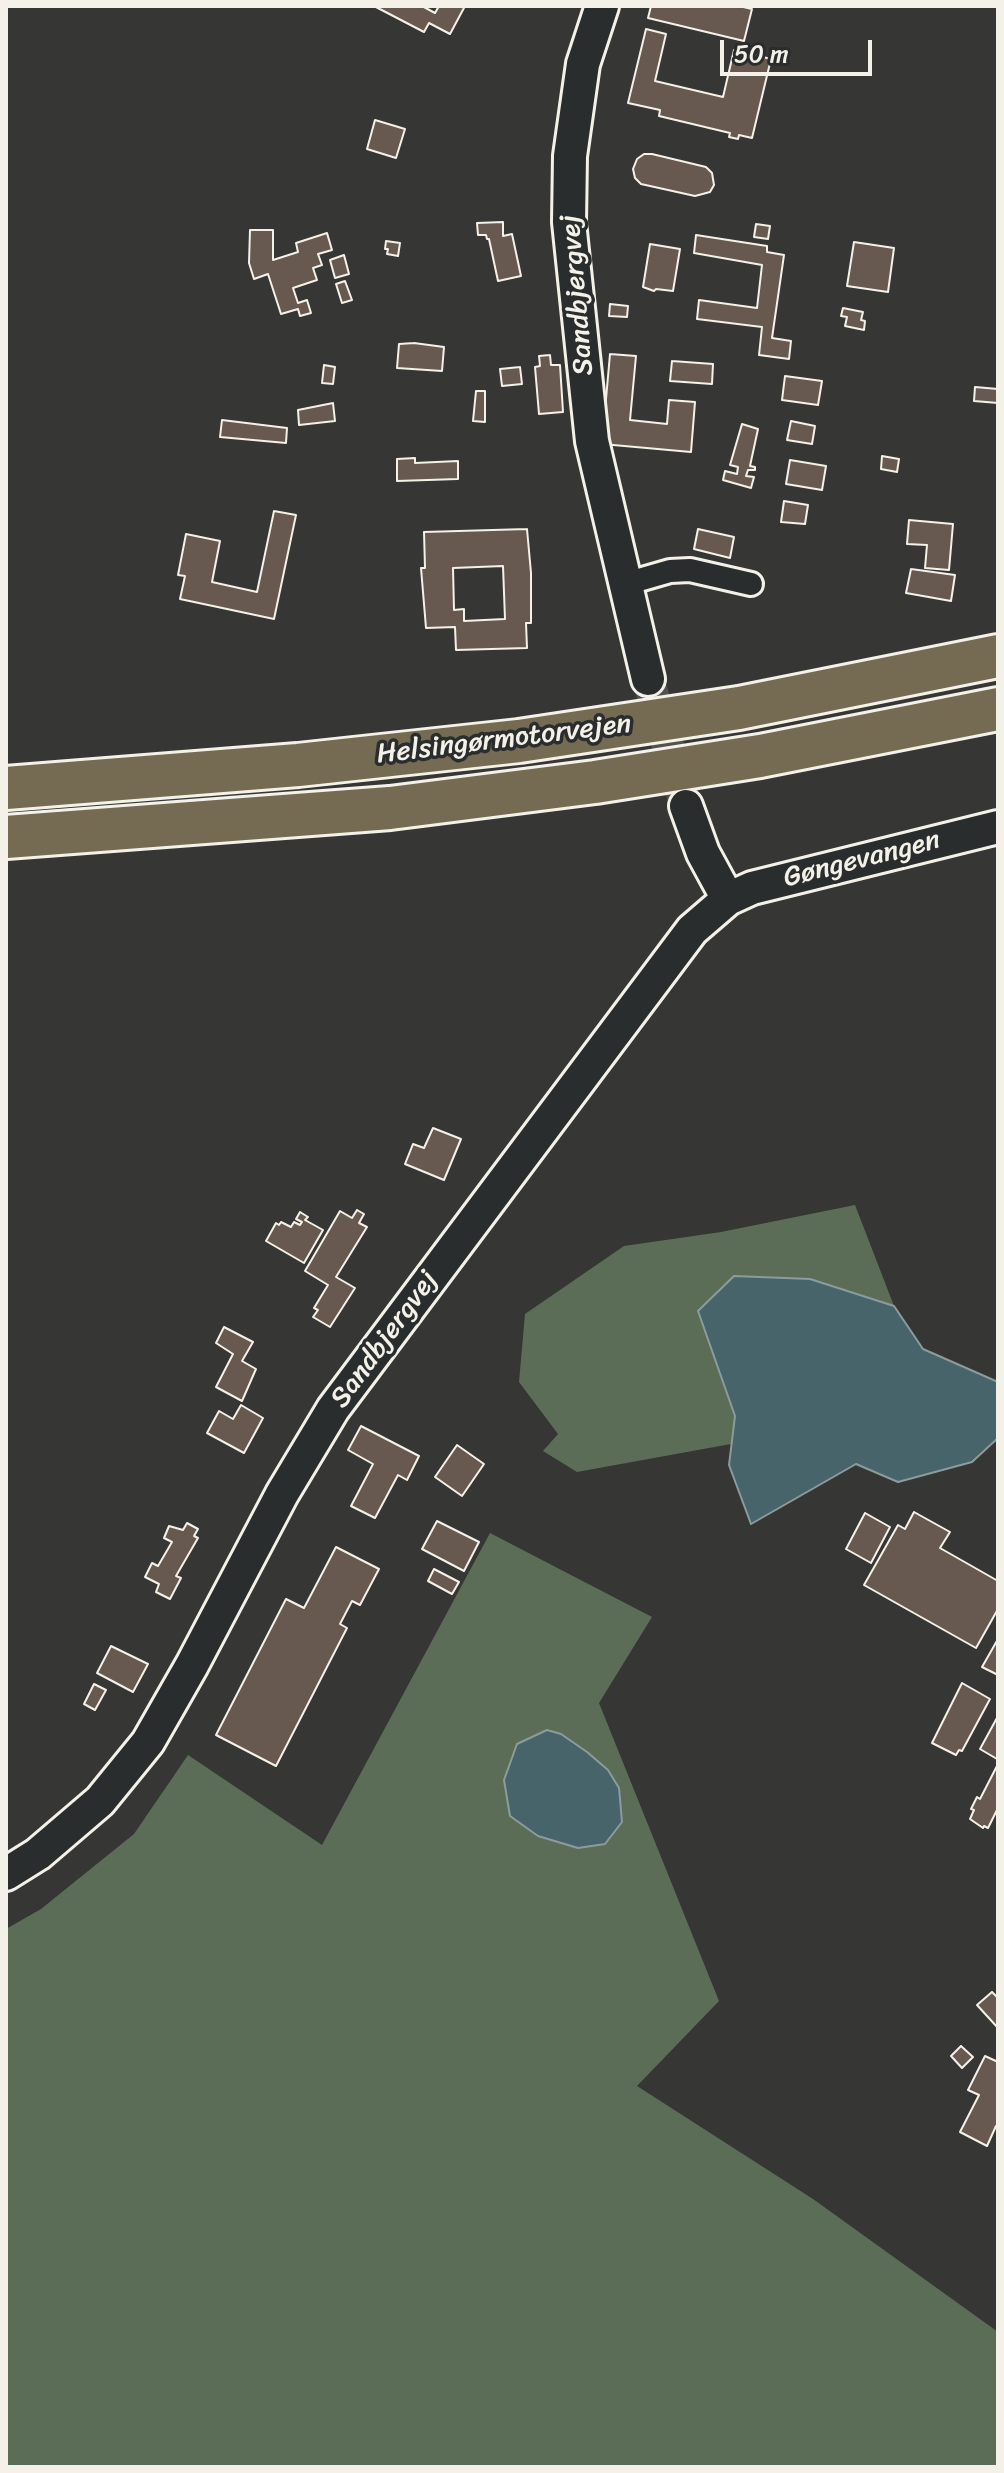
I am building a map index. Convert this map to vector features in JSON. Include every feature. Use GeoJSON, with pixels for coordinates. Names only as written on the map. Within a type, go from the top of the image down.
{"type":"FeatureCollection","features":[{"type":"Feature","properties":{"kind":"highway","name":"Helsingørmotorvejen"},"geometry":{"type":"LineString","coordinates":[[6,788],[298,765],[519,741],[739,708],[998,656]]}},
{"type":"Feature","properties":{"kind":"highway","name":"Helsingørmotorvejen"},"geometry":{"type":"LineString","coordinates":[[6,837],[390,808],[595,782],[760,756],[998,709]]}},
{"type":"Feature","properties":{"kind":"highway"},"geometry":{"type":"LineString","coordinates":[[6,852],[119,829]]}},
{"type":"Feature","properties":{"kind":"street","name":"Sandbjergvej"},"geometry":{"type":"LineString","coordinates":[[602,6],[583,64],[570,156],[569,222],[592,441],[648,679]]}},
{"type":"Feature","properties":{"kind":"street"},"geometry":{"type":"LineString","coordinates":[[625,584],[670,571],[690,570],[751,584]]}},
{"type":"Feature","properties":{"kind":"street"},"geometry":{"type":"LineString","coordinates":[[686,806],[703,853],[728,899]]}},
{"type":"Feature","properties":{"kind":"street","name":"Gøngevangen"},"geometry":{"type":"LineString","coordinates":[[728,899],[752,888],[998,827]]}},
{"type":"Feature","properties":{"kind":"street","name":"Sandbjergvej"},"geometry":{"type":"LineString","coordinates":[[6,1874],[38,1854],[100,1801],[148,1742],[282,1494],[333,1409],[692,930],[728,899]]}},
{"type":"Feature","properties":{"kind":"green space"},"geometry":{"type":"Polygon","coordinates":[[[855,1205],[894,1306],[810,1279],[699,1311],[735,1416],[731,1444],[577,1472],[543,1451],[558,1434],[519,1382],[525,1314],[624,1246],[721,1232],[855,1205]]]}},
{"type":"Feature","properties":{"kind":"green space"},"geometry":{"type":"Polygon","coordinates":[[[490,1533],[652,1617],[599,1703],[719,2001],[637,2086],[813,2199],[998,2332],[998,2467],[6,2467],[6,1929],[41,1909],[134,1834],[188,1755],[322,1845],[490,1533]]]}},
{"type":"Feature","properties":{"kind":"water"},"geometry":{"type":"Polygon","coordinates":[[[734,1276],[810,1279],[894,1306],[923,1349],[998,1382],[998,1438],[972,1462],[898,1482],[856,1464],[751,1524],[729,1465],[735,1416],[698,1311],[734,1276]]]}},
{"type":"Feature","properties":{"kind":"water"},"geometry":{"type":"Polygon","coordinates":[[[547,1730],[561,1734],[587,1752],[608,1770],[619,1788],[622,1822],[605,1844],[578,1848],[538,1836],[510,1816],[504,1780],[517,1744],[547,1730]]]}},
{"type":"Feature","properties":{"kind":"building"},"geometry":{"type":"Polygon","coordinates":[[[374,6],[422,6],[435,13],[439,6],[465,6],[450,34],[429,23],[424,32],[374,6]]]}},
{"type":"Feature","properties":{"kind":"building"},"geometry":{"type":"Polygon","coordinates":[[[651,6],[739,6],[752,9],[744,41],[648,18],[651,6]]]}},
{"type":"Feature","properties":{"kind":"building"},"geometry":{"type":"Polygon","coordinates":[[[646,29],[666,34],[655,81],[723,97],[734,50],[771,59],[752,138],[739,135],[738,139],[729,137],[730,133],[659,116],[660,110],[628,103],[646,29]]]}},
{"type":"Feature","properties":{"kind":"building"},"geometry":{"type":"Polygon","coordinates":[[[375,120],[405,129],[396,158],[367,149],[375,120]]]}},
{"type":"Feature","properties":{"kind":"building"},"geometry":{"type":"Polygon","coordinates":[[[644,154],[706,167],[712,173],[714,185],[710,192],[695,196],[641,184],[635,178],[633,169],[637,159],[644,154]]]}},
{"type":"Feature","properties":{"kind":"building"},"geometry":{"type":"Polygon","coordinates":[[[503,222],[503,236],[512,234],[521,276],[498,281],[489,239],[486,235],[478,235],[477,223],[503,222]]]}},
{"type":"Feature","properties":{"kind":"building"},"geometry":{"type":"Polygon","coordinates":[[[756,224],[770,226],[768,239],[754,237],[756,224]]]}},
{"type":"Feature","properties":{"kind":"building"},"geometry":{"type":"Polygon","coordinates":[[[250,230],[273,230],[273,260],[298,252],[296,243],[327,233],[332,250],[318,254],[322,265],[313,268],[317,280],[293,288],[298,303],[307,300],[311,313],[300,316],[298,309],[281,314],[268,274],[254,279],[249,263],[250,230]]]}},
{"type":"Feature","properties":{"kind":"building"},"geometry":{"type":"Polygon","coordinates":[[[696,235],[767,246],[767,252],[784,255],[772,338],[791,341],[789,359],[759,355],[762,327],[697,319],[699,300],[757,308],[762,265],[694,253],[696,235]]]}},
{"type":"Feature","properties":{"kind":"building"},"geometry":{"type":"Polygon","coordinates":[[[386,241],[400,243],[398,256],[387,254],[386,241]]]}},
{"type":"Feature","properties":{"kind":"building"},"geometry":{"type":"Polygon","coordinates":[[[854,242],[894,248],[888,292],[847,286],[854,242]]]}},
{"type":"Feature","properties":{"kind":"building"},"geometry":{"type":"Polygon","coordinates":[[[650,244],[680,249],[673,291],[654,291],[643,287],[650,244]]]}},
{"type":"Feature","properties":{"kind":"building"},"geometry":{"type":"Polygon","coordinates":[[[344,255],[349,274],[335,278],[330,260],[344,255]]]}},
{"type":"Feature","properties":{"kind":"building"},"geometry":{"type":"Polygon","coordinates":[[[345,281],[352,300],[342,303],[336,284],[345,281]]]}},
{"type":"Feature","properties":{"kind":"building"},"geometry":{"type":"Polygon","coordinates":[[[610,304],[628,306],[627,317],[609,316],[610,304]]]}},
{"type":"Feature","properties":{"kind":"building"},"geometry":{"type":"Polygon","coordinates":[[[843,308],[863,312],[861,320],[865,321],[864,330],[845,326],[847,317],[841,316],[843,308]]]}},
{"type":"Feature","properties":{"kind":"building"},"geometry":{"type":"Polygon","coordinates":[[[399,344],[444,347],[442,371],[397,368],[399,344]]]}},
{"type":"Feature","properties":{"kind":"building"},"geometry":{"type":"Polygon","coordinates":[[[610,354],[636,356],[630,420],[667,424],[669,400],[695,402],[691,452],[602,444],[610,354]]]}},
{"type":"Feature","properties":{"kind":"building"},"geometry":{"type":"Polygon","coordinates":[[[550,355],[551,365],[560,365],[563,412],[539,414],[535,367],[540,366],[539,356],[550,355]]]}},
{"type":"Feature","properties":{"kind":"building"},"geometry":{"type":"Polygon","coordinates":[[[672,361],[713,364],[712,384],[670,381],[672,361]]]}},
{"type":"Feature","properties":{"kind":"building"},"geometry":{"type":"Polygon","coordinates":[[[324,365],[335,367],[333,384],[322,383],[324,365]]]}},
{"type":"Feature","properties":{"kind":"building"},"geometry":{"type":"Polygon","coordinates":[[[520,367],[522,384],[502,386],[500,369],[520,367]]]}},
{"type":"Feature","properties":{"kind":"building"},"geometry":{"type":"Polygon","coordinates":[[[785,376],[822,381],[818,405],[782,400],[785,376]]]}},
{"type":"Feature","properties":{"kind":"building"},"geometry":{"type":"Polygon","coordinates":[[[975,387],[998,389],[998,403],[974,401],[975,387]]]}},
{"type":"Feature","properties":{"kind":"building"},"geometry":{"type":"Polygon","coordinates":[[[476,391],[485,391],[485,422],[473,421],[476,391]]]}},
{"type":"Feature","properties":{"kind":"building"},"geometry":{"type":"Polygon","coordinates":[[[333,403],[335,421],[299,425],[298,410],[333,403]]]}},
{"type":"Feature","properties":{"kind":"building"},"geometry":{"type":"Polygon","coordinates":[[[222,420],[287,428],[286,443],[220,437],[222,420]]]}},
{"type":"Feature","properties":{"kind":"building"},"geometry":{"type":"Polygon","coordinates":[[[791,421],[815,426],[812,444],[787,440],[791,421]]]}},
{"type":"Feature","properties":{"kind":"building"},"geometry":{"type":"Polygon","coordinates":[[[742,424],[758,429],[750,466],[755,470],[748,470],[746,476],[754,477],[751,488],[723,480],[725,471],[737,474],[738,467],[730,465],[742,424]]]}},
{"type":"Feature","properties":{"kind":"building"},"geometry":{"type":"Polygon","coordinates":[[[882,456],[899,459],[897,472],[881,469],[882,456]]]}},
{"type":"Feature","properties":{"kind":"building"},"geometry":{"type":"Polygon","coordinates":[[[415,458],[415,463],[458,461],[458,479],[397,481],[397,459],[415,458]]]}},
{"type":"Feature","properties":{"kind":"building"},"geometry":{"type":"Polygon","coordinates":[[[790,460],[826,466],[822,490],[786,484],[790,460]]]}},
{"type":"Feature","properties":{"kind":"building"},"geometry":{"type":"Polygon","coordinates":[[[784,501],[808,505],[805,524],[781,522],[784,501]]]}},
{"type":"Feature","properties":{"kind":"building"},"geometry":{"type":"Polygon","coordinates":[[[274,511],[296,515],[274,619],[180,599],[185,576],[178,575],[186,534],[220,541],[212,582],[257,592],[274,511]]]}},
{"type":"Feature","properties":{"kind":"building"},"geometry":{"type":"Polygon","coordinates":[[[909,520],[953,524],[949,570],[925,568],[927,545],[907,544],[909,520]]]}},
{"type":"Feature","properties":{"kind":"building"},"geometry":{"type":"Polygon","coordinates":[[[527,529],[531,623],[526,623],[527,648],[456,650],[455,627],[426,628],[421,568],[425,568],[424,532],[527,529]],[[503,566],[453,568],[454,610],[464,609],[464,621],[505,619],[503,566]]]}},
{"type":"Feature","properties":{"kind":"building"},"geometry":{"type":"Polygon","coordinates":[[[698,529],[734,537],[730,558],[694,549],[698,529]]]}},
{"type":"Feature","properties":{"kind":"building"},"geometry":{"type":"Polygon","coordinates":[[[911,569],[955,575],[951,601],[906,593],[911,569]]]}},
{"type":"Feature","properties":{"kind":"building"},"geometry":{"type":"Polygon","coordinates":[[[433,1128],[461,1139],[444,1180],[405,1164],[413,1144],[424,1148],[433,1128]]]}},
{"type":"Feature","properties":{"kind":"building"},"geometry":{"type":"Polygon","coordinates":[[[357,1210],[364,1214],[359,1223],[367,1227],[336,1277],[355,1288],[330,1327],[313,1317],[318,1310],[314,1308],[328,1285],[305,1271],[340,1211],[352,1218],[357,1210]]]}},
{"type":"Feature","properties":{"kind":"building"},"geometry":{"type":"Polygon","coordinates":[[[300,1212],[308,1217],[305,1220],[323,1230],[304,1263],[266,1241],[276,1223],[291,1227],[294,1222],[300,1225],[302,1222],[296,1219],[300,1212]]]}},
{"type":"Feature","properties":{"kind":"building"},"geometry":{"type":"Polygon","coordinates":[[[224,1327],[253,1342],[242,1361],[256,1369],[242,1401],[216,1387],[233,1354],[216,1343],[224,1327]]]}},
{"type":"Feature","properties":{"kind":"building"},"geometry":{"type":"Polygon","coordinates":[[[241,1405],[263,1418],[244,1453],[207,1433],[219,1411],[233,1419],[241,1405]]]}},
{"type":"Feature","properties":{"kind":"building"},"geometry":{"type":"Polygon","coordinates":[[[361,1426],[419,1456],[407,1480],[398,1475],[375,1518],[351,1506],[373,1464],[348,1450],[361,1426]]]}},
{"type":"Feature","properties":{"kind":"building"},"geometry":{"type":"Polygon","coordinates":[[[457,1445],[484,1464],[462,1496],[435,1477],[457,1445]]]}},
{"type":"Feature","properties":{"kind":"building"},"geometry":{"type":"Polygon","coordinates":[[[914,1512],[950,1532],[940,1548],[998,1581],[998,1609],[976,1648],[864,1585],[898,1525],[905,1529],[914,1512]]]}},
{"type":"Feature","properties":{"kind":"building"},"geometry":{"type":"Polygon","coordinates":[[[865,1513],[890,1527],[871,1563],[846,1549],[865,1513]]]}},
{"type":"Feature","properties":{"kind":"building"},"geometry":{"type":"Polygon","coordinates":[[[437,1521],[479,1542],[464,1571],[422,1549],[437,1521]]]}},
{"type":"Feature","properties":{"kind":"building"},"geometry":{"type":"Polygon","coordinates":[[[187,1523],[198,1529],[194,1536],[198,1538],[176,1576],[181,1578],[170,1599],[156,1592],[159,1584],[145,1577],[152,1563],[158,1566],[172,1542],[164,1538],[169,1526],[183,1530],[187,1523]]]}},
{"type":"Feature","properties":{"kind":"building"},"geometry":{"type":"Polygon","coordinates":[[[336,1547],[379,1569],[360,1605],[352,1601],[340,1624],[347,1628],[276,1766],[216,1735],[286,1599],[304,1608],[336,1547]]]}},
{"type":"Feature","properties":{"kind":"building"},"geometry":{"type":"Polygon","coordinates":[[[434,1569],[459,1582],[452,1594],[428,1581],[434,1569]]]}},
{"type":"Feature","properties":{"kind":"building"},"geometry":{"type":"Polygon","coordinates":[[[998,1639],[998,1675],[982,1667],[998,1639]]]}},
{"type":"Feature","properties":{"kind":"building"},"geometry":{"type":"Polygon","coordinates":[[[111,1646],[148,1664],[133,1692],[97,1673],[111,1646]]]}},
{"type":"Feature","properties":{"kind":"building"},"geometry":{"type":"Polygon","coordinates":[[[962,1683],[990,1699],[962,1751],[959,1750],[956,1755],[932,1743],[962,1683]]]}},
{"type":"Feature","properties":{"kind":"building"},"geometry":{"type":"Polygon","coordinates":[[[94,1684],[106,1690],[95,1710],[84,1704],[94,1684]]]}},
{"type":"Feature","properties":{"kind":"building"},"geometry":{"type":"Polygon","coordinates":[[[998,1716],[998,1757],[997,1759],[980,1749],[998,1716]]]}},
{"type":"Feature","properties":{"kind":"building"},"geometry":{"type":"Polygon","coordinates":[[[998,1764],[998,1808],[988,1828],[983,1828],[970,1819],[974,1810],[971,1809],[977,1797],[980,1799],[998,1764]]]}},
{"type":"Feature","properties":{"kind":"building"},"geometry":{"type":"Polygon","coordinates":[[[992,1992],[998,1998],[998,2028],[977,2005],[992,1992]]]}},
{"type":"Feature","properties":{"kind":"building"},"geometry":{"type":"Polygon","coordinates":[[[961,2046],[973,2057],[962,2068],[951,2056],[961,2046]]]}},
{"type":"Feature","properties":{"kind":"building"},"geometry":{"type":"Polygon","coordinates":[[[985,2056],[998,2062],[998,2127],[987,2146],[960,2132],[979,2095],[968,2090],[985,2056]]]}},
{"type":"Feature","properties":{"kind":"tunnel"},"geometry":{"type":"LineString","coordinates":[[648,679],[686,806]]}}]}
